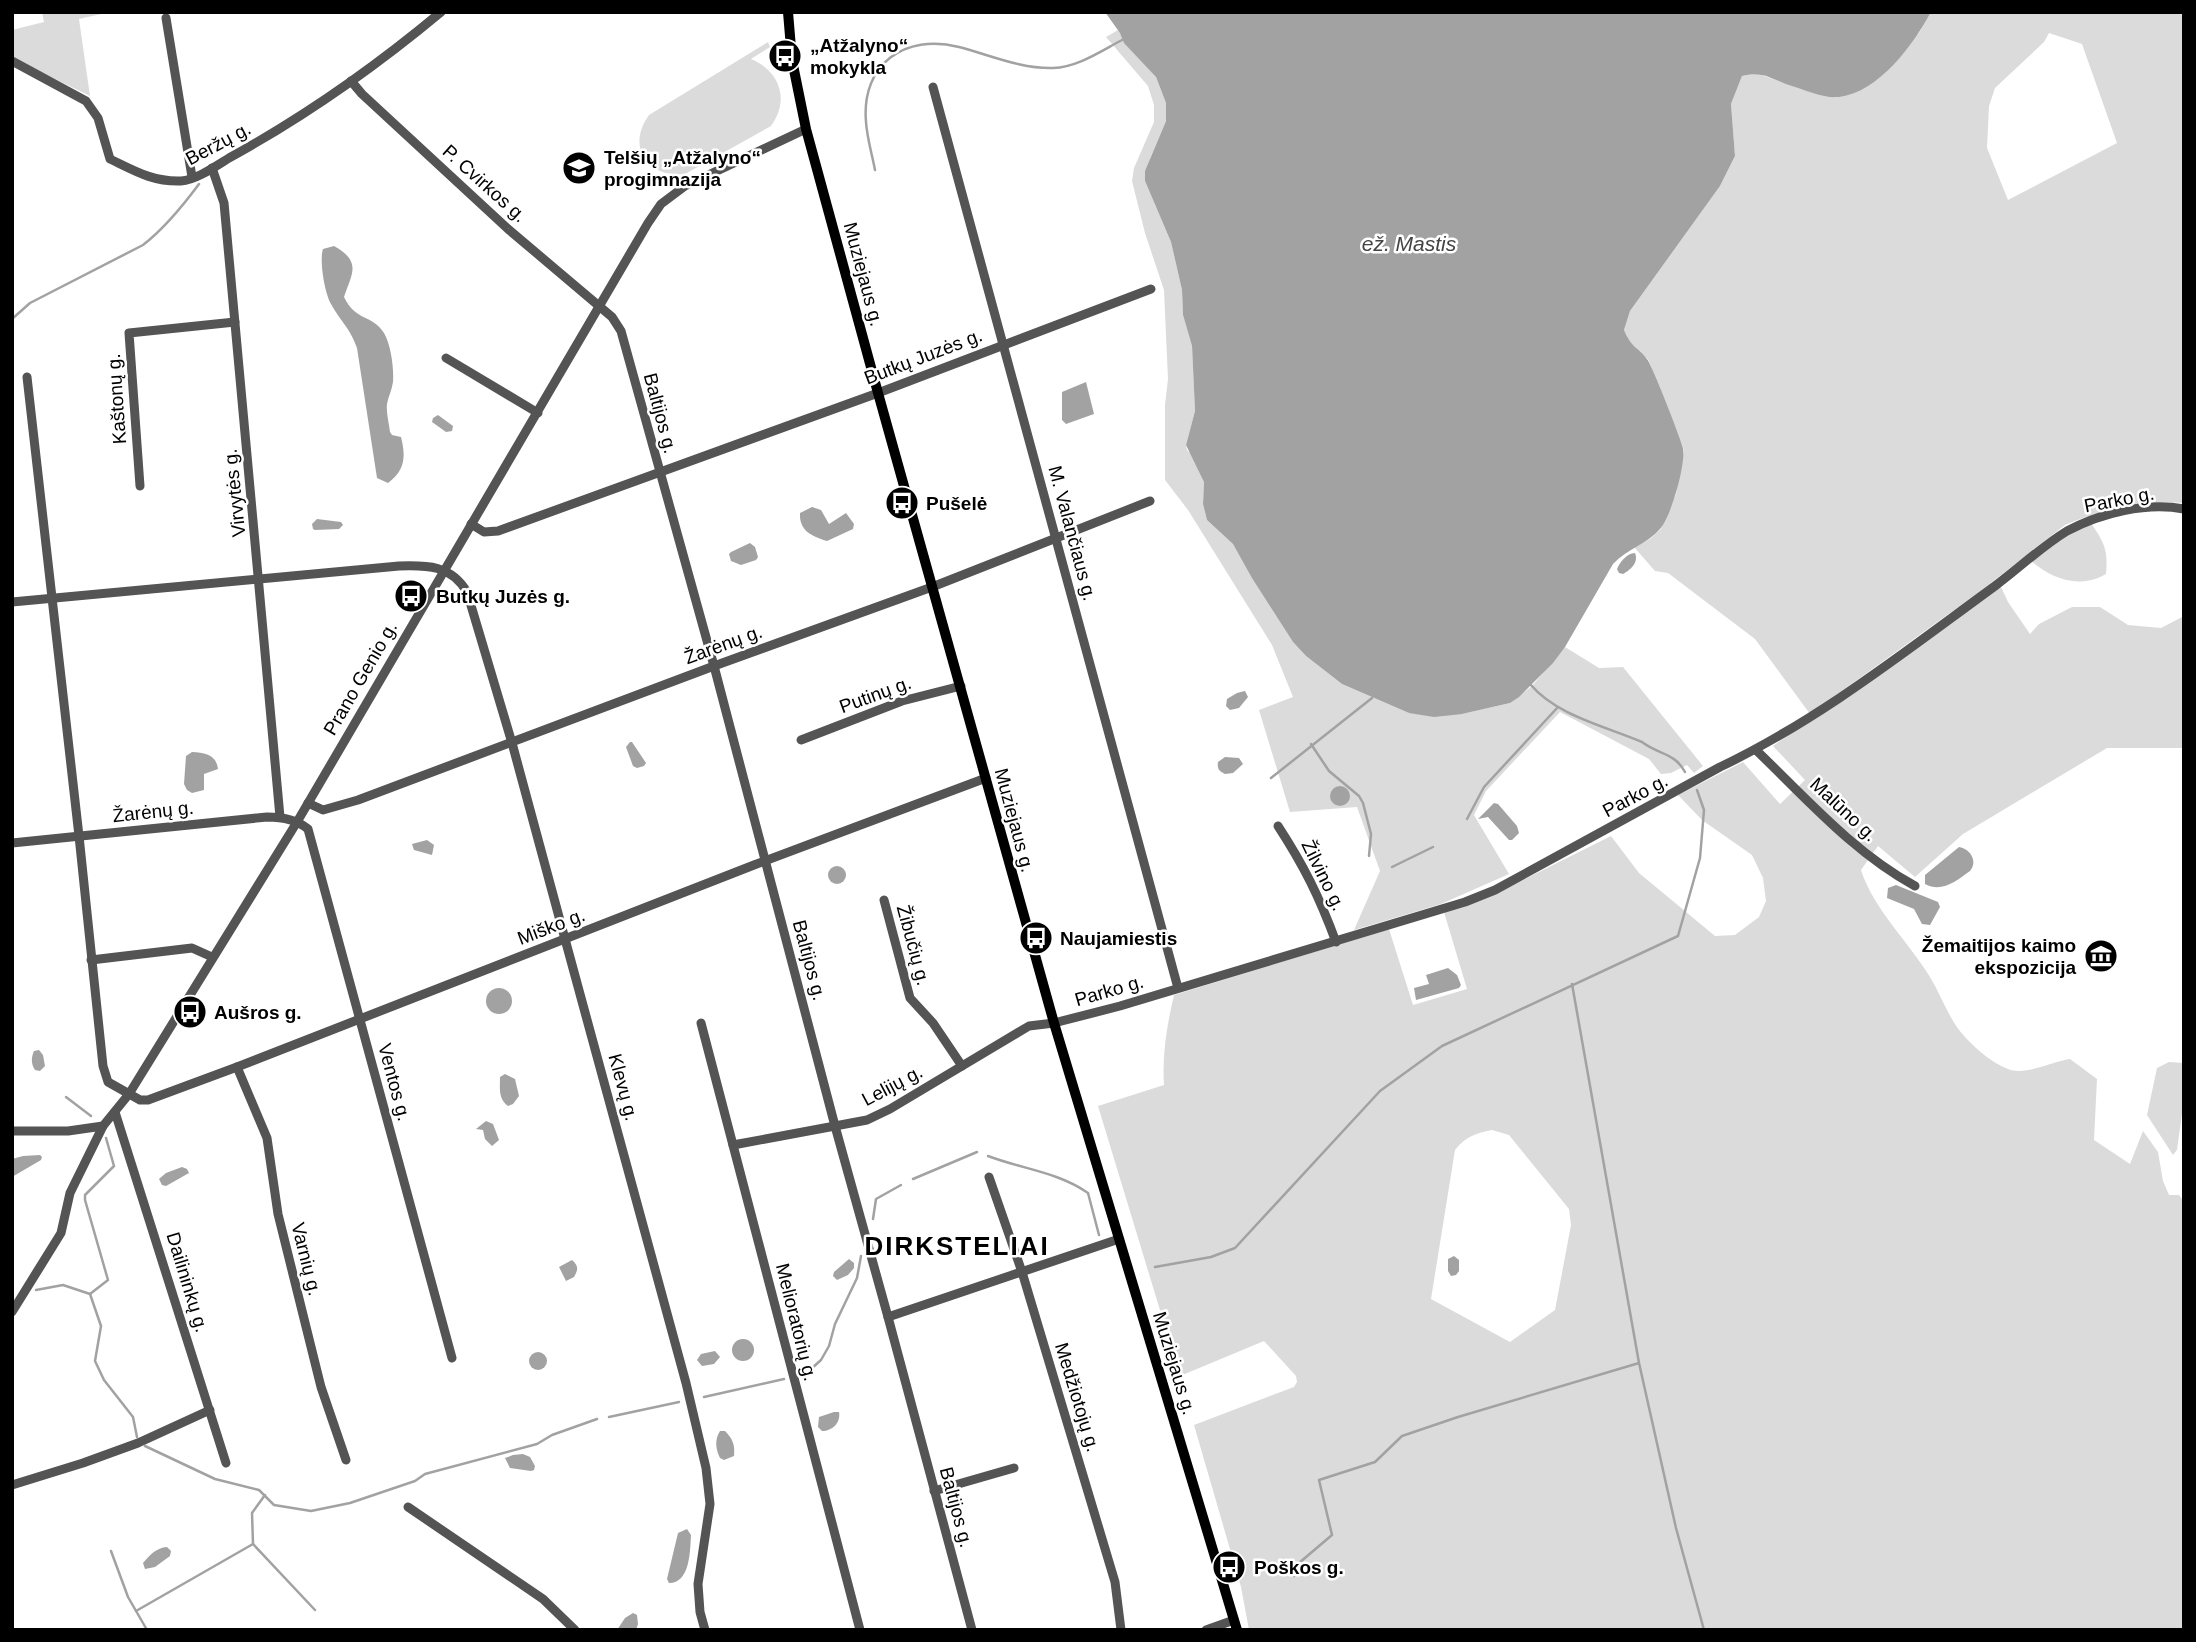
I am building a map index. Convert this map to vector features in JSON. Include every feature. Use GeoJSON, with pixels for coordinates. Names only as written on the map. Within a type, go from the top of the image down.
{"type":"FeatureCollection","features":[{"type":"Feature","properties":{"kind":"main road","name":"Muziejaus g."},"geometry":{"type":"LineString","coordinates":[[788,12],[792,60],[806,129],[878,393],[1054,1023],[1236,1625]]}},
{"type":"Feature","properties":{"kind":"street","name":"Beržų g."},"geometry":{"type":"LineString","coordinates":[[12,61],[86,101],[99,118],[110,159],[150,178],[184,181],[212,168],[304,115],[441,12]]}},
{"type":"Feature","properties":{"kind":"street"},"geometry":{"type":"LineString","coordinates":[[166,18],[192,177]]}},
{"type":"Feature","properties":{"kind":"street","name":"P. Cvirkos g."},"geometry":{"type":"LineString","coordinates":[[351,81],[498,220],[599,307]]}},
{"type":"Feature","properties":{"kind":"street","name":"M. Valančiaus g."},"geometry":{"type":"LineString","coordinates":[[933,87],[1178,988]]}},
{"type":"Feature","properties":{"kind":"street","name":"Prano Genio g."},"geometry":{"type":"LineString","coordinates":[[12,1312],[61,1233],[70,1193],[103,1126],[129,1094],[297,822],[648,223],[667,198],[697,179],[806,129]]}},
{"type":"Feature","properties":{"kind":"street","name":"Virvytės g."},"geometry":{"type":"LineString","coordinates":[[212,168],[224,203],[280,817]]}},
{"type":"Feature","properties":{"kind":"street","name":"Butkų Juzės g."},"geometry":{"type":"LineString","coordinates":[[471,524],[484,532],[498,531],[878,393],[1151,289]]}},
{"type":"Feature","properties":{"kind":"street","name":"Baltijos g."},"geometry":{"type":"LineString","coordinates":[[599,307],[612,317],[621,331],[714,666],[972,1630]]}},
{"type":"Feature","properties":{"kind":"street","name":"Kaštonų g."},"geometry":{"type":"LineString","coordinates":[[140,486],[129,333],[235,322]]}},
{"type":"Feature","properties":{"kind":"street"},"geometry":{"type":"LineString","coordinates":[[446,358],[538,413]]}},
{"type":"Feature","properties":{"kind":"street"},"geometry":{"type":"LineString","coordinates":[[27,377],[105,1075],[108,1082],[129,1094]]}},
{"type":"Feature","properties":{"kind":"street","name":"Žarėnų g."},"geometry":{"type":"LineString","coordinates":[[307,803],[319,810],[330,810],[932,587],[1150,501]]}},
{"type":"Feature","properties":{"kind":"street","name":"Parko g."},"geometry":{"type":"LineString","coordinates":[[1054,1023],[1336,942],[1495,890],[1756,750],[1870,676],[2067,531],[2082,523],[2123,511],[2156,506],[2184,509]]}},
{"type":"Feature","properties":{"kind":"street"},"geometry":{"type":"LineString","coordinates":[[12,602],[399,566],[443,570]]}},
{"type":"Feature","properties":{"kind":"street","name":"Klevų g."},"geometry":{"type":"LineString","coordinates":[[443,570],[457,578],[467,592],[512,743],[686,1383],[706,1468],[710,1504],[698,1584],[700,1612],[705,1630]]}},
{"type":"Feature","properties":{"kind":"street","name":"Putinų g."},"geometry":{"type":"LineString","coordinates":[[801,740],[902,701],[961,685]]}},
{"type":"Feature","properties":{"kind":"street","name":"Malūno g."},"geometry":{"type":"LineString","coordinates":[[1756,750],[1860,850],[1914,886]]}},
{"type":"Feature","properties":{"kind":"street","name":"Miško g."},"geometry":{"type":"LineString","coordinates":[[129,1094],[140,1100],[148,1100],[766,860],[986,778]]}},
{"type":"Feature","properties":{"kind":"street","name":"Žarėnų g."},"geometry":{"type":"LineString","coordinates":[[12,843],[280,817],[297,822]]}},
{"type":"Feature","properties":{"kind":"street","name":"Ventos g."},"geometry":{"type":"LineString","coordinates":[[297,822],[308,829],[314,845],[452,1358]]}},
{"type":"Feature","properties":{"kind":"street","name":"Žilvino g."},"geometry":{"type":"LineString","coordinates":[[1278,826],[1318,893],[1336,942]]}},
{"type":"Feature","properties":{"kind":"street","name":"Žibučių g."},"geometry":{"type":"LineString","coordinates":[[884,900],[910,998],[933,1023],[962,1066]]}},
{"type":"Feature","properties":{"kind":"street"},"geometry":{"type":"LineString","coordinates":[[91,960],[192,948],[212,957]]}},
{"type":"Feature","properties":{"kind":"street","name":"Melioratorių g."},"geometry":{"type":"LineString","coordinates":[[701,1023],[860,1630]]}},
{"type":"Feature","properties":{"kind":"street","name":"Lelijų g."},"geometry":{"type":"LineString","coordinates":[[733,1145],[867,1120],[1029,1026],[1054,1023]]}},
{"type":"Feature","properties":{"kind":"street","name":"Varnių g."},"geometry":{"type":"LineString","coordinates":[[237,1067],[267,1138],[278,1214],[321,1387],[346,1460]]}},
{"type":"Feature","properties":{"kind":"street","name":"Dailininkų g."},"geometry":{"type":"LineString","coordinates":[[116,1112],[226,1463]]}},
{"type":"Feature","properties":{"kind":"street"},"geometry":{"type":"LineString","coordinates":[[12,1131],[68,1131],[103,1126]]}},
{"type":"Feature","properties":{"kind":"street","name":"Medžiotojų g."},"geometry":{"type":"LineString","coordinates":[[989,1177],[1023,1272],[1115,1581],[1121,1630]]}},
{"type":"Feature","properties":{"kind":"street"},"geometry":{"type":"LineString","coordinates":[[888,1317],[1119,1239]]}},
{"type":"Feature","properties":{"kind":"street"},"geometry":{"type":"LineString","coordinates":[[12,1485],[138,1443],[209,1410]]}},
{"type":"Feature","properties":{"kind":"street"},"geometry":{"type":"LineString","coordinates":[[934,1491],[1014,1468]]}},
{"type":"Feature","properties":{"kind":"street"},"geometry":{"type":"LineString","coordinates":[[408,1507],[542,1599],[575,1630]]}},
{"type":"Feature","properties":{"kind":"street"},"geometry":{"type":"LineString","coordinates":[[1206,1630],[1236,1625]]}},
{"type":"Feature","properties":{"kind":"shaded area"},"geometry":{"type":"Polygon","coordinates":[[[42,12],[110,12],[79,19],[90,96],[12,58],[12,30],[44,22],[42,12]]]}},
{"type":"Feature","properties":{"kind":"shaded area"},"geometry":{"type":"Polygon","coordinates":[[[1931,12],[2184,12],[2184,503],[2156,503],[2123,508],[2065,525],[1983,589],[1810,714],[1755,639],[1668,573],[1655,571],[1634,547],[1650,539],[1661,529],[1676,494],[1684,450],[1648,359],[1631,346],[1624,330],[1630,311],[1720,186],[1735,156],[1731,104],[1742,76],[1756,73],[1837,98],[1919,33],[1931,12]],[[2049,33],[2044,42],[1995,88],[1989,106],[1987,148],[2008,200],[2117,143],[2082,44],[2049,33]]]}},
{"type":"Feature","properties":{"kind":"shaded area"},"geometry":{"type":"Polygon","coordinates":[[[1118,30],[1156,77],[1166,103],[1166,121],[1150,159],[1145,181],[1171,242],[1182,290],[1183,315],[1192,346],[1195,411],[1186,445],[1195,458],[1204,482],[1203,504],[1207,520],[1233,544],[1293,642],[1306,656],[1342,684],[1409,713],[1462,714],[1510,703],[1532,686],[1565,647],[1599,668],[1623,667],[1703,766],[1694,773],[1687,765],[1671,773],[1661,774],[1649,759],[1560,712],[1486,791],[1474,815],[1509,874],[1441,904],[1354,930],[1380,871],[1357,807],[1290,812],[1259,710],[1293,697],[1272,645],[1188,510],[1165,480],[1165,405],[1168,379],[1164,290],[1145,233],[1132,181],[1134,168],[1154,122],[1154,105],[1148,86],[1106,37],[1118,30]]]}},
{"type":"Feature","properties":{"kind":"shaded area"},"geometry":{"type":"Polygon","coordinates":[[[768,42],[770,47],[751,59],[769,71],[779,87],[780,106],[771,126],[685,174],[672,174],[651,166],[640,149],[642,127],[649,115],[768,42]]]}},
{"type":"Feature","properties":{"kind":"shaded area"},"geometry":{"type":"Polygon","coordinates":[[[2091,523],[2104,547],[2106,574],[2086,581],[2067,580],[2048,573],[2031,561],[2056,541],[2091,523]]]}},
{"type":"Feature","properties":{"kind":"shaded area"},"geometry":{"type":"Polygon","coordinates":[[[2001,587],[2030,634],[2039,624],[2072,607],[2100,607],[2128,625],[2161,628],[2184,616],[2184,748],[2107,748],[1963,834],[1915,877],[1878,846],[1861,870],[1874,899],[1921,964],[1954,1023],[1970,1042],[1990,1059],[2008,1069],[2030,1070],[2070,1059],[2097,1079],[2094,1140],[2130,1164],[2143,1131],[2158,1152],[2163,1181],[2169,1195],[2179,1195],[2184,1202],[2184,1630],[1249,1630],[1241,1587],[1194,1425],[1294,1387],[1296,1376],[1264,1341],[1180,1376],[1098,1106],[1164,1085],[1166,1040],[1174,995],[1389,929],[1413,1005],[1467,989],[1444,912],[1497,893],[1611,836],[1639,873],[1715,936],[1735,935],[1759,917],[1766,901],[1763,878],[1752,855],[1702,820],[1678,795],[1743,762],[1780,804],[1805,780],[1773,746],[2001,587]],[[1492,1130],[1481,1133],[1467,1139],[1455,1150],[1431,1299],[1510,1342],[1555,1310],[1571,1225],[1569,1209],[1509,1135],[1492,1130]]]}},
{"type":"Feature","properties":{"kind":"shaded area"},"geometry":{"type":"Polygon","coordinates":[[[2169,1062],[2184,1063],[2184,1099],[2177,1150],[2173,1155],[2147,1115],[2157,1068],[2169,1062]]]}},
{"type":"Feature","properties":{"kind":"water","name":"ež. Mastis"},"geometry":{"type":"Polygon","coordinates":[[[1105,12],[1931,12],[1905,52],[1893,65],[1881,77],[1854,93],[1828,97],[1762,75],[1742,76],[1731,104],[1735,156],[1720,186],[1630,311],[1624,330],[1650,364],[1683,448],[1680,477],[1664,523],[1655,534],[1613,564],[1565,647],[1519,697],[1510,703],[1462,714],[1434,717],[1409,713],[1342,684],[1306,656],[1293,642],[1233,544],[1207,520],[1203,504],[1204,482],[1186,445],[1195,411],[1192,346],[1183,315],[1182,290],[1171,242],[1145,181],[1145,171],[1166,121],[1166,103],[1156,77],[1124,43],[1105,12]]]}},
{"type":"Feature","properties":{"kind":"water"},"geometry":{"type":"Polygon","coordinates":[[[334,246],[352,263],[352,275],[344,297],[354,310],[379,327],[390,350],[393,382],[387,414],[390,432],[401,437],[404,457],[398,473],[388,483],[377,478],[357,348],[331,304],[325,285],[323,249],[334,246]]]}},
{"type":"Feature","properties":{"kind":"water"},"geometry":{"type":"Polygon","coordinates":[[[1086,382],[1094,414],[1066,424],[1062,420],[1062,392],[1086,382]]]}},
{"type":"Feature","properties":{"kind":"water"},"geometry":{"type":"Polygon","coordinates":[[[438,415],[453,426],[452,431],[446,432],[432,422],[438,415]]]}},
{"type":"Feature","properties":{"kind":"water"},"geometry":{"type":"Polygon","coordinates":[[[812,507],[821,510],[829,524],[846,513],[854,524],[853,529],[827,541],[812,535],[804,528],[800,513],[812,507]]]}},
{"type":"Feature","properties":{"kind":"water"},"geometry":{"type":"Polygon","coordinates":[[[317,519],[341,522],[343,525],[339,529],[315,530],[312,524],[317,519]]]}},
{"type":"Feature","properties":{"kind":"water"},"geometry":{"type":"Polygon","coordinates":[[[750,543],[755,547],[758,557],[756,560],[741,565],[731,561],[731,552],[750,543]]]}},
{"type":"Feature","properties":{"kind":"water"},"geometry":{"type":"Polygon","coordinates":[[[1635,553],[1633,566],[1623,574],[1619,573],[1617,569],[1622,561],[1635,553]]]}},
{"type":"Feature","properties":{"kind":"water"},"geometry":{"type":"Polygon","coordinates":[[[1245,691],[1248,697],[1239,708],[1230,710],[1226,706],[1227,699],[1245,691]]]}},
{"type":"Feature","properties":{"kind":"water"},"geometry":{"type":"Polygon","coordinates":[[[630,742],[646,763],[644,766],[633,766],[626,747],[630,742]]]}},
{"type":"Feature","properties":{"kind":"water"},"geometry":{"type":"Polygon","coordinates":[[[192,752],[212,757],[218,769],[204,774],[204,790],[192,793],[184,784],[186,756],[192,752]]]}},
{"type":"Feature","properties":{"kind":"water"},"geometry":{"type":"Polygon","coordinates":[[[1225,757],[1239,758],[1243,764],[1233,773],[1225,774],[1219,770],[1218,762],[1225,757]]]}},
{"type":"Feature","properties":{"kind":"water"},"geometry":{"type":"Polygon","coordinates":[[[1340,786],[1347,789],[1350,796],[1347,803],[1340,806],[1333,803],[1330,796],[1333,789],[1340,786]]]}},
{"type":"Feature","properties":{"kind":"water"},"geometry":{"type":"Polygon","coordinates":[[[1494,803],[1498,804],[1517,826],[1519,833],[1512,840],[1488,817],[1478,819],[1494,803]]]}},
{"type":"Feature","properties":{"kind":"water"},"geometry":{"type":"Polygon","coordinates":[[[427,840],[434,845],[432,855],[414,850],[412,844],[427,840]]]}},
{"type":"Feature","properties":{"kind":"water"},"geometry":{"type":"Polygon","coordinates":[[[1959,847],[1972,856],[1970,871],[1943,886],[1925,884],[1925,875],[1959,847]]]}},
{"type":"Feature","properties":{"kind":"water"},"geometry":{"type":"Polygon","coordinates":[[[837,866],[843,869],[846,875],[843,881],[837,884],[831,881],[828,875],[831,869],[837,866]]]}},
{"type":"Feature","properties":{"kind":"water"},"geometry":{"type":"Polygon","coordinates":[[[1896,885],[1938,902],[1940,907],[1930,925],[1922,924],[1914,909],[1887,898],[1888,888],[1896,885]]]}},
{"type":"Feature","properties":{"kind":"water"},"geometry":{"type":"Polygon","coordinates":[[[1448,968],[1457,975],[1461,985],[1459,988],[1416,1000],[1414,988],[1429,984],[1426,975],[1448,968]]]}},
{"type":"Feature","properties":{"kind":"water"},"geometry":{"type":"Polygon","coordinates":[[[499,988],[508,992],[512,1001],[508,1010],[499,1014],[490,1010],[486,1001],[490,992],[499,988]]]}},
{"type":"Feature","properties":{"kind":"water"},"geometry":{"type":"Polygon","coordinates":[[[39,1050],[45,1066],[40,1071],[35,1070],[32,1061],[34,1051],[39,1050]]]}},
{"type":"Feature","properties":{"kind":"water"},"geometry":{"type":"Polygon","coordinates":[[[505,1074],[515,1079],[519,1096],[508,1106],[500,1093],[500,1077],[505,1074]]]}},
{"type":"Feature","properties":{"kind":"water"},"geometry":{"type":"Polygon","coordinates":[[[486,1121],[493,1124],[499,1140],[492,1146],[485,1139],[483,1130],[476,1129],[486,1121]]]}},
{"type":"Feature","properties":{"kind":"water"},"geometry":{"type":"Polygon","coordinates":[[[40,1155],[41,1160],[12,1177],[12,1159],[40,1155]]]}},
{"type":"Feature","properties":{"kind":"water"},"geometry":{"type":"Polygon","coordinates":[[[182,1167],[189,1173],[166,1186],[162,1185],[159,1179],[182,1167]]]}},
{"type":"Feature","properties":{"kind":"water"},"geometry":{"type":"Polygon","coordinates":[[[1454,1256],[1459,1260],[1459,1271],[1451,1276],[1448,1259],[1454,1256]]]}},
{"type":"Feature","properties":{"kind":"water"},"geometry":{"type":"Polygon","coordinates":[[[849,1259],[854,1263],[854,1268],[848,1275],[837,1280],[833,1276],[834,1272],[849,1259]]]}},
{"type":"Feature","properties":{"kind":"water"},"geometry":{"type":"Polygon","coordinates":[[[572,1260],[577,1270],[574,1277],[566,1281],[559,1267],[572,1260]]]}},
{"type":"Feature","properties":{"kind":"water"},"geometry":{"type":"Polygon","coordinates":[[[743,1339],[753,1346],[754,1350],[747,1360],[743,1361],[733,1354],[732,1350],[739,1340],[743,1339]]]}},
{"type":"Feature","properties":{"kind":"water"},"geometry":{"type":"Polygon","coordinates":[[[715,1351],[720,1357],[714,1364],[702,1366],[697,1360],[701,1354],[715,1351]]]}},
{"type":"Feature","properties":{"kind":"water"},"geometry":{"type":"Polygon","coordinates":[[[538,1352],[544,1355],[547,1361],[544,1367],[538,1370],[532,1367],[529,1361],[532,1355],[538,1352]]]}},
{"type":"Feature","properties":{"kind":"water"},"geometry":{"type":"Polygon","coordinates":[[[839,1412],[837,1423],[822,1431],[818,1427],[819,1417],[839,1412]]]}},
{"type":"Feature","properties":{"kind":"water"},"geometry":{"type":"Polygon","coordinates":[[[720,1431],[725,1431],[734,1445],[734,1456],[724,1460],[720,1458],[717,1448],[720,1431]]]}},
{"type":"Feature","properties":{"kind":"water"},"geometry":{"type":"Polygon","coordinates":[[[523,1454],[530,1457],[535,1466],[534,1470],[510,1468],[505,1458],[523,1454]]]}},
{"type":"Feature","properties":{"kind":"water"},"geometry":{"type":"Polygon","coordinates":[[[687,1529],[691,1535],[688,1565],[681,1578],[669,1583],[667,1579],[678,1533],[687,1529]]]}},
{"type":"Feature","properties":{"kind":"water"},"geometry":{"type":"Polygon","coordinates":[[[167,1547],[171,1551],[170,1556],[155,1567],[145,1569],[143,1563],[149,1557],[157,1550],[167,1547]]]}},
{"type":"Feature","properties":{"kind":"water"},"geometry":{"type":"Polygon","coordinates":[[[633,1613],[637,1615],[636,1630],[617,1630],[625,1618],[633,1613]]]}},
{"type":"Feature","properties":{"kind":"waterway"},"geometry":{"type":"LineString","coordinates":[[875,170],[867,128],[866,102],[879,69],[890,57],[905,49],[939,44],[1017,64],[1053,68],[1080,62],[1122,40]]}},
{"type":"Feature","properties":{"kind":"waterway"},"geometry":{"type":"LineString","coordinates":[[12,319],[30,303],[143,245],[173,217],[199,184]]}},
{"type":"Feature","properties":{"kind":"waterway"},"geometry":{"type":"LineString","coordinates":[[1530,684],[1541,695],[1568,712],[1642,742],[1671,757],[1685,772]]}},
{"type":"Feature","properties":{"kind":"waterway"},"geometry":{"type":"LineString","coordinates":[[1271,778],[1372,698]]}},
{"type":"Feature","properties":{"kind":"waterway"},"geometry":{"type":"LineString","coordinates":[[1467,819],[1484,787],[1558,707]]}},
{"type":"Feature","properties":{"kind":"waterway"},"geometry":{"type":"LineString","coordinates":[[1311,744],[1329,771],[1359,796],[1363,803],[1371,834],[1369,856]]}},
{"type":"Feature","properties":{"kind":"waterway"},"geometry":{"type":"LineString","coordinates":[[1155,1267],[1211,1257],[1235,1248],[1380,1091],[1442,1046],[1678,936],[1700,858],[1704,810],[1697,790]]}},
{"type":"Feature","properties":{"kind":"waterway"},"geometry":{"type":"LineString","coordinates":[[1392,867],[1433,847]]}},
{"type":"Feature","properties":{"kind":"waterway"},"geometry":{"type":"LineString","coordinates":[[1294,1576],[1299,1563],[1332,1535],[1319,1480],[1375,1462],[1402,1436],[1639,1363],[1572,984]]}},
{"type":"Feature","properties":{"kind":"waterway"},"geometry":{"type":"LineString","coordinates":[[66,1097],[91,1116]]}},
{"type":"Feature","properties":{"kind":"waterway"},"geometry":{"type":"LineString","coordinates":[[90,1294],[108,1280],[85,1200],[85,1195],[114,1166],[106,1138]]}},
{"type":"Feature","properties":{"kind":"waterway"},"geometry":{"type":"LineString","coordinates":[[913,1179],[977,1152]]}},
{"type":"Feature","properties":{"kind":"waterway"},"geometry":{"type":"LineString","coordinates":[[988,1156],[1052,1175],[1088,1193],[1099,1235]]}},
{"type":"Feature","properties":{"kind":"waterway"},"geometry":{"type":"LineString","coordinates":[[873,1219],[876,1199],[901,1185]]}},
{"type":"Feature","properties":{"kind":"waterway"},"geometry":{"type":"LineString","coordinates":[[797,1375],[811,1369],[821,1360],[829,1346],[835,1324],[857,1278],[861,1256]]}},
{"type":"Feature","properties":{"kind":"waterway"},"geometry":{"type":"LineString","coordinates":[[36,1290],[63,1285],[90,1294],[101,1326],[95,1361],[104,1380],[133,1417],[137,1437]]}},
{"type":"Feature","properties":{"kind":"waterway"},"geometry":{"type":"LineString","coordinates":[[1639,1363],[1676,1528],[1704,1630]]}},
{"type":"Feature","properties":{"kind":"waterway"},"geometry":{"type":"LineString","coordinates":[[704,1397],[784,1379]]}},
{"type":"Feature","properties":{"kind":"waterway"},"geometry":{"type":"LineString","coordinates":[[609,1417],[679,1402]]}},
{"type":"Feature","properties":{"kind":"waterway"},"geometry":{"type":"LineString","coordinates":[[145,1446],[215,1479],[259,1490],[274,1505],[311,1511],[350,1503],[415,1481],[425,1474],[537,1444],[552,1435],[597,1419]]}},
{"type":"Feature","properties":{"kind":"waterway"},"geometry":{"type":"LineString","coordinates":[[136,1611],[253,1544],[252,1513],[265,1495]]}},
{"type":"Feature","properties":{"kind":"waterway"},"geometry":{"type":"LineString","coordinates":[[253,1544],[315,1610]]}},
{"type":"Feature","properties":{"kind":"waterway"},"geometry":{"type":"LineString","coordinates":[[111,1551],[128,1597],[147,1630]]}},
{"type":"Feature","properties":{"kind":"place","name":"„Atžalyno“ mokykla"},"geometry":{"type":"Point","coordinates":[785,56]}},
{"type":"Feature","properties":{"kind":"place","name":"Telšių „Atžalyno“ progimnazija"},"geometry":{"type":"Point","coordinates":[579,168]}},
{"type":"Feature","properties":{"kind":"place","name":"Pušelė"},"geometry":{"type":"Point","coordinates":[902,503]}},
{"type":"Feature","properties":{"kind":"place","name":"Butkų Juzės g."},"geometry":{"type":"Point","coordinates":[411,596]}},
{"type":"Feature","properties":{"kind":"place","name":"Naujamiestis"},"geometry":{"type":"Point","coordinates":[1036,938]}},
{"type":"Feature","properties":{"kind":"place","name":"Žemaitijos kaimo ekspozicija"},"geometry":{"type":"Point","coordinates":[2101,956]}},
{"type":"Feature","properties":{"kind":"place","name":"Aušros g."},"geometry":{"type":"Point","coordinates":[190,1012]}},
{"type":"Feature","properties":{"kind":"place","name":"Poškos g."},"geometry":{"type":"Point","coordinates":[1229,1567]}},
{"type":"Feature","properties":{"kind":"district","name":"DIRKSTELIAI"},"geometry":{"type":"Point","coordinates":[957,1246]}}]}
